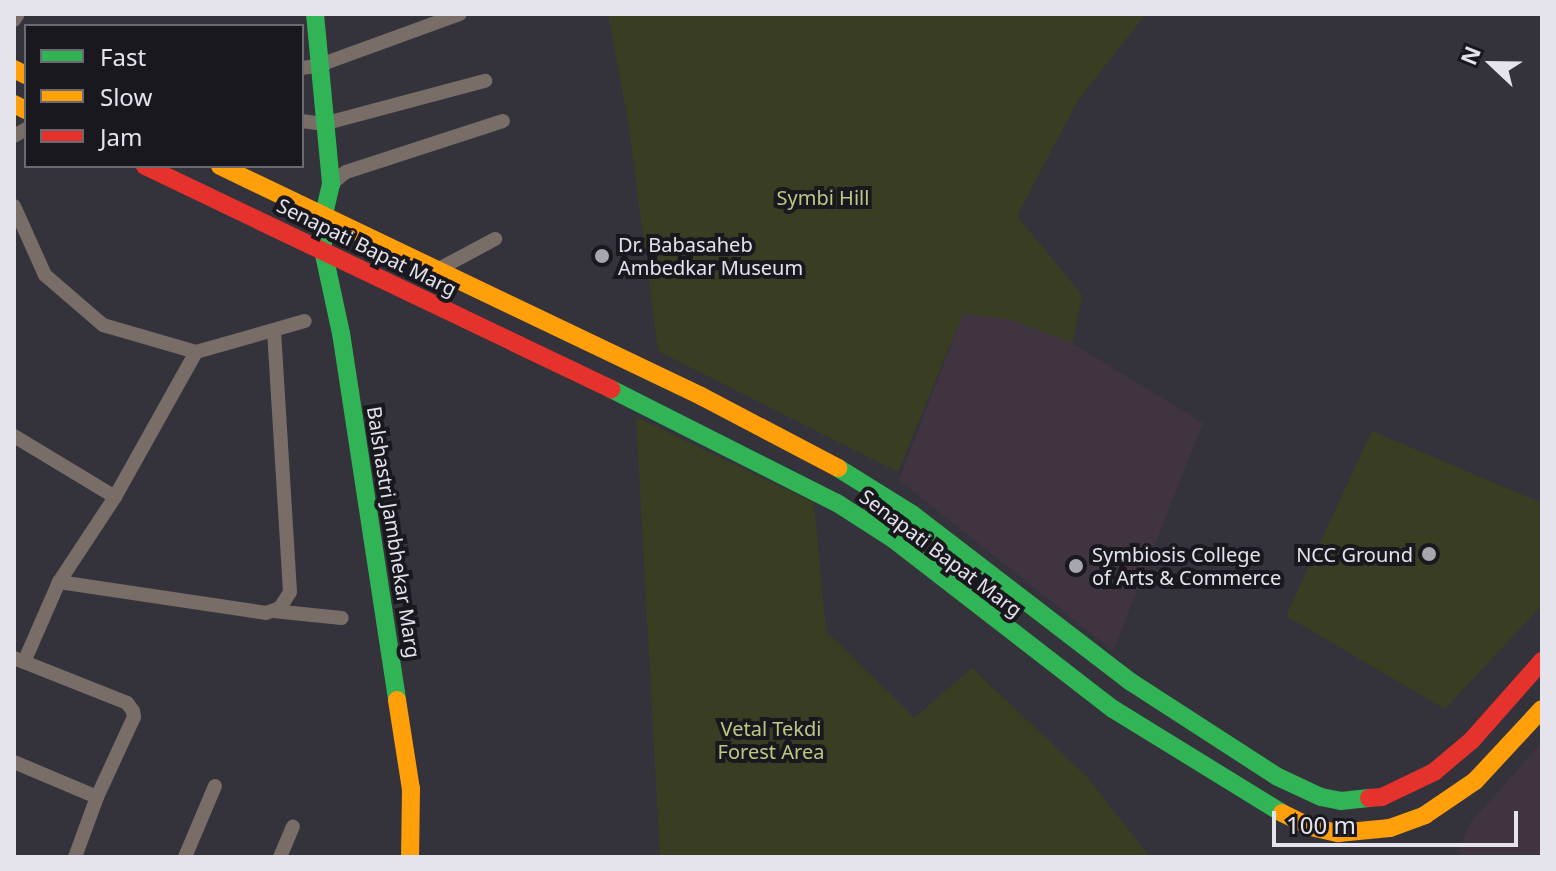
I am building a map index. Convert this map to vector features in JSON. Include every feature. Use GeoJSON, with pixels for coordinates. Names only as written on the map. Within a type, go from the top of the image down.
{"type":"FeatureCollection","features":[{"type":"Feature","properties":{"kind":"main road"},"geometry":{"type":"LineString","coordinates":[[315,14],[310,67],[323,124],[331,184]]}},
{"type":"Feature","properties":{"kind":"main road","name":"Senapati Bapat Marg"},"geometry":{"type":"LineString","coordinates":[[149,168],[738,450],[858,516],[1113,709],[1262,804],[1311,827],[1338,833],[1366,832],[1390,828],[1425,815],[1475,781],[1542,709]]}},
{"type":"Feature","properties":{"kind":"main road","name":"Senapati Bapat Marg"},"geometry":{"type":"LineString","coordinates":[[224,168],[752,422],[886,495],[1131,682],[1278,777],[1321,797],[1341,801],[1382,797],[1434,772],[1472,740],[1542,661]]}},
{"type":"Feature","properties":{"kind":"main road","name":"Balshastri Jambhekar Marg"},"geometry":{"type":"LineString","coordinates":[[331,184],[324,215],[323,250],[341,333],[411,789],[410,857]]}},
{"type":"Feature","properties":{"kind":"street"},"geometry":{"type":"LineString","coordinates":[[14,20],[18,14]]}},
{"type":"Feature","properties":{"kind":"street"},"geometry":{"type":"LineString","coordinates":[[310,67],[460,14]]}},
{"type":"Feature","properties":{"kind":"street"},"geometry":{"type":"LineString","coordinates":[[304,121],[323,124],[485,81]]}},
{"type":"Feature","properties":{"kind":"street"},"geometry":{"type":"LineString","coordinates":[[331,184],[346,172],[503,121]]}},
{"type":"Feature","properties":{"kind":"street"},"geometry":{"type":"LineString","coordinates":[[14,206],[45,275],[103,325],[196,352],[305,321]]}},
{"type":"Feature","properties":{"kind":"street"},"geometry":{"type":"LineString","coordinates":[[437,270],[495,239]]}},
{"type":"Feature","properties":{"kind":"street"},"geometry":{"type":"LineString","coordinates":[[273,611],[280,608],[290,592],[274,330]]}},
{"type":"Feature","properties":{"kind":"street"},"geometry":{"type":"LineString","coordinates":[[75,857],[97,797],[134,717],[131,706],[19,660],[59,582],[115,497],[196,352]]}},
{"type":"Feature","properties":{"kind":"street"},"geometry":{"type":"LineString","coordinates":[[14,436],[115,497]]}},
{"type":"Feature","properties":{"kind":"street"},"geometry":{"type":"LineString","coordinates":[[59,582],[342,618]]}},
{"type":"Feature","properties":{"kind":"street"},"geometry":{"type":"LineString","coordinates":[[14,762],[97,797]]}},
{"type":"Feature","properties":{"kind":"street"},"geometry":{"type":"LineString","coordinates":[[185,857],[215,786]]}},
{"type":"Feature","properties":{"kind":"street"},"geometry":{"type":"LineString","coordinates":[[280,857],[293,827]]}},
{"type":"Feature","properties":{"kind":"shaded area","name":"Symbiosis College of Arts & Commerce"},"geometry":{"type":"Polygon","coordinates":[[[963,314],[1008,319],[1072,343],[1203,423],[1113,651],[899,480],[963,314]]]}},
{"type":"Feature","properties":{"kind":"shaded area"},"geometry":{"type":"Polygon","coordinates":[[[1542,742],[1542,857],[1460,857],[1459,848],[1470,823],[1542,742]]]}},
{"type":"Feature","properties":{"kind":"green space","name":"Symbi Hill"},"geometry":{"type":"Polygon","coordinates":[[[608,14],[1146,14],[1078,100],[1017,216],[1082,295],[1073,343],[1008,319],[963,314],[898,472],[658,351],[628,121],[608,14]]]}},
{"type":"Feature","properties":{"kind":"green space","name":"Vetal Tekdi Forest Area"},"geometry":{"type":"Polygon","coordinates":[[[636,417],[814,503],[826,631],[914,718],[972,668],[1087,777],[1150,857],[660,857],[636,417]]]}},
{"type":"Feature","properties":{"kind":"green space","name":"NCC Ground"},"geometry":{"type":"Polygon","coordinates":[[[1372,431],[1542,503],[1542,605],[1445,709],[1286,616],[1372,431]]]}},
{"type":"Feature","properties":{"kind":"traffic: fast"},"geometry":{"type":"LineString","coordinates":[[315,14],[331,184],[324,215],[323,250],[341,333],[397,700]]}},
{"type":"Feature","properties":{"kind":"traffic: fast"},"geometry":{"type":"LineString","coordinates":[[611,389],[837,503],[893,539],[1113,709],[1282,813]]}},
{"type":"Feature","properties":{"kind":"traffic: fast"},"geometry":{"type":"LineString","coordinates":[[838,468],[912,514],[1131,682],[1278,777],[1321,797],[1341,801],[1369,798]]}},
{"type":"Feature","properties":{"kind":"traffic: slow"},"geometry":{"type":"LineString","coordinates":[[14,69],[24,74]]}},
{"type":"Feature","properties":{"kind":"traffic: slow"},"geometry":{"type":"LineString","coordinates":[[14,104],[24,109]]}},
{"type":"Feature","properties":{"kind":"traffic: slow"},"geometry":{"type":"LineString","coordinates":[[224,168],[701,396],[838,468]]}},
{"type":"Feature","properties":{"kind":"traffic: slow"},"geometry":{"type":"LineString","coordinates":[[397,700],[411,789],[410,857]]}},
{"type":"Feature","properties":{"kind":"traffic: slow"},"geometry":{"type":"LineString","coordinates":[[1282,813],[1311,827],[1338,833],[1390,828],[1425,815],[1475,781],[1542,709]]}},
{"type":"Feature","properties":{"kind":"traffic: jam"},"geometry":{"type":"LineString","coordinates":[[149,168],[611,389]]}},
{"type":"Feature","properties":{"kind":"traffic: jam"},"geometry":{"type":"LineString","coordinates":[[1369,798],[1382,797],[1434,772],[1472,740],[1542,661]]}},
{"type":"Feature","properties":{"kind":"place","name":"Dr. Babasaheb Ambedkar Museum"},"geometry":{"type":"Point","coordinates":[602,256]}},
{"type":"Feature","properties":{"kind":"place","name":"NCC Ground"},"geometry":{"type":"Point","coordinates":[1429,554]}},
{"type":"Feature","properties":{"kind":"place","name":"Symbiosis College of Arts & Commerce"},"geometry":{"type":"Point","coordinates":[1076,566]}}]}
